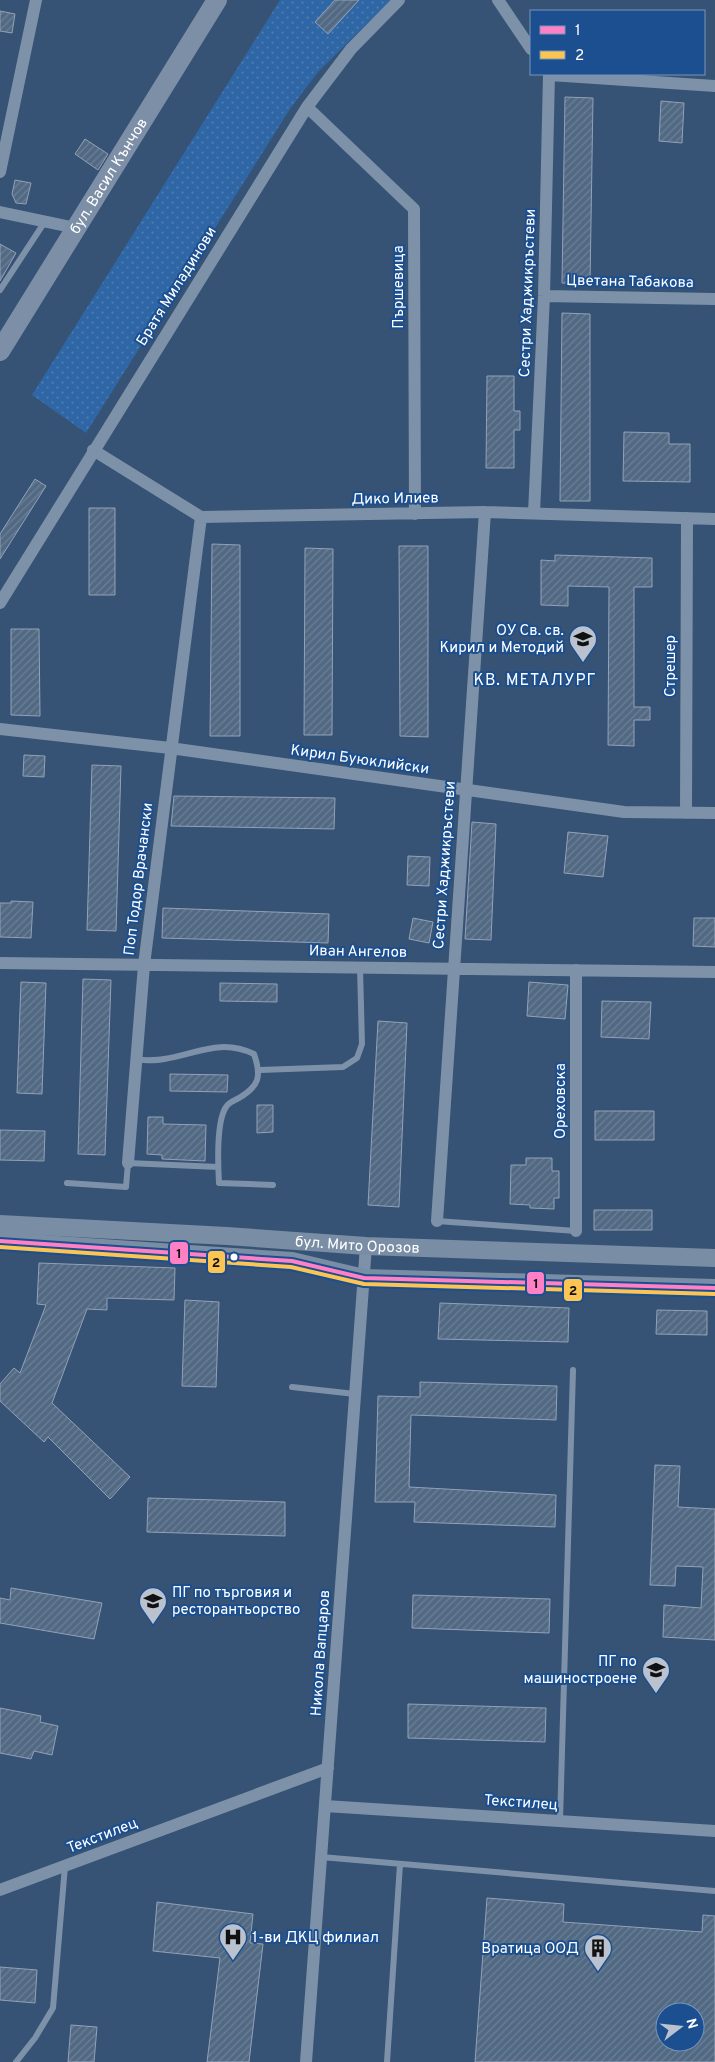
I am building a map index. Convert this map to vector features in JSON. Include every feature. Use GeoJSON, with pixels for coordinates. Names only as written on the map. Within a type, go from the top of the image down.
{"type":"FeatureCollection","features":[{"type":"Feature","properties":{"kind":"main road","name":"бул. Васил Кънчов"},"geometry":{"type":"LineString","coordinates":[[0,351],[217,0]]}},
{"type":"Feature","properties":{"kind":"main road","name":"бул. Мито Орозов"},"geometry":{"type":"LineString","coordinates":[[0,1224],[228,1236],[366,1246],[715,1258]]}},
{"type":"Feature","properties":{"kind":"main road","name":"бул. Мито Орозов"},"geometry":{"type":"LineString","coordinates":[[0,1241],[292,1261],[364,1278],[715,1288]]}},
{"type":"Feature","properties":{"kind":"street"},"geometry":{"type":"LineString","coordinates":[[0,172],[36,0]]}},
{"type":"Feature","properties":{"kind":"street","name":"Братя Миладинови"},"geometry":{"type":"LineString","coordinates":[[0,603],[307,106],[351,49],[399,0]]}},
{"type":"Feature","properties":{"kind":"street"},"geometry":{"type":"LineString","coordinates":[[498,0],[530,47]]}},
{"type":"Feature","properties":{"kind":"street","name":"Сестри Хаджикръстеви"},"geometry":{"type":"LineString","coordinates":[[534,514],[544,296],[549,75]]}},
{"type":"Feature","properties":{"kind":"street"},"geometry":{"type":"LineString","coordinates":[[563,75],[715,86]]}},
{"type":"Feature","properties":{"kind":"street","name":"Пършевица"},"geometry":{"type":"LineString","coordinates":[[307,106],[414,208],[415,514]]}},
{"type":"Feature","properties":{"kind":"street"},"geometry":{"type":"LineString","coordinates":[[0,212],[44,223],[76,228]]}},
{"type":"Feature","properties":{"kind":"street","name":"Цветана Табакова"},"geometry":{"type":"LineString","coordinates":[[544,296],[715,298]]}},
{"type":"Feature","properties":{"kind":"street"},"geometry":{"type":"LineString","coordinates":[[93,450],[201,517]]}},
{"type":"Feature","properties":{"kind":"street","name":"Сестри Хаджикръстеви"},"geometry":{"type":"LineString","coordinates":[[437,1221],[485,512]]}},
{"type":"Feature","properties":{"kind":"street","name":"Дико Илиев"},"geometry":{"type":"LineString","coordinates":[[201,517],[485,512],[715,519]]}},
{"type":"Feature","properties":{"kind":"street","name":"Поп Тодор Врачански"},"geometry":{"type":"LineString","coordinates":[[128,1162],[144,965],[170,748],[201,517]]}},
{"type":"Feature","properties":{"kind":"street","name":"Стрешер"},"geometry":{"type":"LineString","coordinates":[[686,813],[687,518]]}},
{"type":"Feature","properties":{"kind":"street","name":"Кирил Буюклийски"},"geometry":{"type":"LineString","coordinates":[[0,729],[170,748],[624,812],[715,813]]}},
{"type":"Feature","properties":{"kind":"street","name":"Иван Ангелов"},"geometry":{"type":"LineString","coordinates":[[0,964],[715,972]]}},
{"type":"Feature","properties":{"kind":"street","name":"Ореховска"},"geometry":{"type":"LineString","coordinates":[[576,970],[576,1231]]}},
{"type":"Feature","properties":{"kind":"street","name":"Никола Вапцаров"},"geometry":{"type":"LineString","coordinates":[[306,2062],[366,1246]]}},
{"type":"Feature","properties":{"kind":"street","name":"Текстилец"},"geometry":{"type":"LineString","coordinates":[[0,1890],[328,1768]]}},
{"type":"Feature","properties":{"kind":"street","name":"Текстилец"},"geometry":{"type":"LineString","coordinates":[[325,1806],[715,1831]]}},
{"type":"Feature","properties":{"kind":"lane"},"geometry":{"type":"LineString","coordinates":[[0,290],[44,223]]}},
{"type":"Feature","properties":{"kind":"lane"},"geometry":{"type":"LineString","coordinates":[[260,1070],[343,1067],[357,1058],[362,1044],[360,968]]}},
{"type":"Feature","properties":{"kind":"lane"},"geometry":{"type":"LineString","coordinates":[[136,1060],[164,1059],[178,1054],[221,1047],[240,1047],[254,1054],[260,1070],[252,1090],[227,1105],[222,1117],[218,1167],[219,1183],[272,1185]]}},
{"type":"Feature","properties":{"kind":"lane"},"geometry":{"type":"LineString","coordinates":[[128,1162],[218,1167]]}},
{"type":"Feature","properties":{"kind":"lane","name":"Поп Тодор Врачански"},"geometry":{"type":"LineString","coordinates":[[67,1183],[126,1187],[128,1162]]}},
{"type":"Feature","properties":{"kind":"lane"},"geometry":{"type":"LineString","coordinates":[[437,1221],[576,1231]]}},
{"type":"Feature","properties":{"kind":"lane"},"geometry":{"type":"LineString","coordinates":[[560,1821],[573,1370]]}},
{"type":"Feature","properties":{"kind":"lane"},"geometry":{"type":"LineString","coordinates":[[292,1387],[355,1394]]}},
{"type":"Feature","properties":{"kind":"lane"},"geometry":{"type":"LineString","coordinates":[[321,1857],[715,1891]]}},
{"type":"Feature","properties":{"kind":"lane"},"geometry":{"type":"LineString","coordinates":[[387,2062],[400,1864]]}},
{"type":"Feature","properties":{"kind":"lane"},"geometry":{"type":"LineString","coordinates":[[16,2062],[35,2038],[53,2008],[65,1866]]}},
{"type":"Feature","properties":{"kind":"shaded area"},"geometry":{"type":"Polygon","coordinates":[[[280,0],[391,0],[318,72],[290,109],[86,433],[32,395],[280,0]]]}},
{"type":"Feature","properties":{"kind":"building"},"geometry":{"type":"Polygon","coordinates":[[[335,0],[359,0],[328,34],[315,22],[335,0]]]}},
{"type":"Feature","properties":{"kind":"building"},"geometry":{"type":"Polygon","coordinates":[[[0,11],[15,14],[12,33],[0,31],[0,11]]]}},
{"type":"Feature","properties":{"kind":"building"},"geometry":{"type":"Polygon","coordinates":[[[565,97],[593,98],[590,284],[562,283],[565,97]]]}},
{"type":"Feature","properties":{"kind":"building"},"geometry":{"type":"Polygon","coordinates":[[[661,101],[684,103],[682,143],[659,141],[661,101]]]}},
{"type":"Feature","properties":{"kind":"building"},"geometry":{"type":"Polygon","coordinates":[[[85,139],[108,154],[98,170],[75,154],[85,139]]]}},
{"type":"Feature","properties":{"kind":"building"},"geometry":{"type":"Polygon","coordinates":[[[15,180],[31,183],[26,204],[16,203],[12,194],[15,180]]]}},
{"type":"Feature","properties":{"kind":"building"},"geometry":{"type":"Polygon","coordinates":[[[0,244],[16,253],[0,281],[0,244]]]}},
{"type":"Feature","properties":{"kind":"building"},"geometry":{"type":"Polygon","coordinates":[[[562,313],[590,314],[590,501],[560,501],[562,313]]]}},
{"type":"Feature","properties":{"kind":"building"},"geometry":{"type":"Polygon","coordinates":[[[487,376],[514,376],[514,411],[520,411],[520,430],[514,430],[514,468],[486,468],[487,376]]]}},
{"type":"Feature","properties":{"kind":"building"},"geometry":{"type":"Polygon","coordinates":[[[624,432],[669,433],[669,444],[690,444],[690,482],[623,481],[624,432]]]}},
{"type":"Feature","properties":{"kind":"building"},"geometry":{"type":"Polygon","coordinates":[[[35,479],[46,486],[0,559],[0,534],[35,479]]]}},
{"type":"Feature","properties":{"kind":"building"},"geometry":{"type":"Polygon","coordinates":[[[89,508],[115,508],[115,595],[89,595],[89,508]]]}},
{"type":"Feature","properties":{"kind":"building"},"geometry":{"type":"Polygon","coordinates":[[[212,544],[240,545],[240,736],[210,736],[212,544]]]}},
{"type":"Feature","properties":{"kind":"building"},"geometry":{"type":"Polygon","coordinates":[[[399,546],[428,546],[428,737],[400,736],[399,546]]]}},
{"type":"Feature","properties":{"kind":"building"},"geometry":{"type":"Polygon","coordinates":[[[305,548],[333,549],[332,735],[304,735],[305,548]]]}},
{"type":"Feature","properties":{"kind":"building"},"geometry":{"type":"Polygon","coordinates":[[[555,555],[652,558],[652,587],[634,587],[634,707],[650,707],[650,720],[634,720],[634,746],[608,745],[609,587],[568,586],[568,606],[541,605],[541,560],[555,561],[555,555]]]}},
{"type":"Feature","properties":{"kind":"building"},"geometry":{"type":"Polygon","coordinates":[[[11,629],[39,629],[40,716],[11,715],[11,629]]]}},
{"type":"Feature","properties":{"kind":"building"},"geometry":{"type":"Polygon","coordinates":[[[24,755],[45,756],[44,777],[23,776],[24,755]]]}},
{"type":"Feature","properties":{"kind":"building"},"geometry":{"type":"Polygon","coordinates":[[[92,765],[121,766],[116,931],[87,930],[92,765]]]}},
{"type":"Feature","properties":{"kind":"building"},"geometry":{"type":"Polygon","coordinates":[[[174,796],[335,798],[334,829],[171,826],[174,796]]]}},
{"type":"Feature","properties":{"kind":"building"},"geometry":{"type":"Polygon","coordinates":[[[472,822],[496,824],[491,940],[465,939],[472,822]]]}},
{"type":"Feature","properties":{"kind":"building"},"geometry":{"type":"Polygon","coordinates":[[[568,832],[608,836],[603,877],[564,873],[568,832]]]}},
{"type":"Feature","properties":{"kind":"building"},"geometry":{"type":"Polygon","coordinates":[[[408,856],[430,857],[429,886],[407,885],[408,856]]]}},
{"type":"Feature","properties":{"kind":"building"},"geometry":{"type":"Polygon","coordinates":[[[11,901],[33,902],[31,938],[0,937],[0,903],[11,903],[11,901]]]}},
{"type":"Feature","properties":{"kind":"building"},"geometry":{"type":"Polygon","coordinates":[[[163,908],[329,914],[328,943],[162,938],[163,908]]]}},
{"type":"Feature","properties":{"kind":"building"},"geometry":{"type":"Polygon","coordinates":[[[413,918],[433,922],[429,943],[409,939],[413,918]]]}},
{"type":"Feature","properties":{"kind":"building"},"geometry":{"type":"Polygon","coordinates":[[[694,918],[715,918],[715,947],[693,946],[694,918]]]}},
{"type":"Feature","properties":{"kind":"building"},"geometry":{"type":"Polygon","coordinates":[[[83,979],[111,980],[105,1155],[78,1154],[83,979]]]}},
{"type":"Feature","properties":{"kind":"building"},"geometry":{"type":"Polygon","coordinates":[[[21,982],[46,983],[42,1094],[17,1093],[21,982]]]}},
{"type":"Feature","properties":{"kind":"building"},"geometry":{"type":"Polygon","coordinates":[[[529,982],[568,985],[565,1019],[527,1016],[529,982]]]}},
{"type":"Feature","properties":{"kind":"building"},"geometry":{"type":"Polygon","coordinates":[[[220,983],[277,984],[277,1002],[220,1001],[220,983]]]}},
{"type":"Feature","properties":{"kind":"building"},"geometry":{"type":"Polygon","coordinates":[[[602,1001],[651,1002],[649,1039],[601,1037],[602,1001]]]}},
{"type":"Feature","properties":{"kind":"building"},"geometry":{"type":"Polygon","coordinates":[[[378,1021],[407,1023],[399,1207],[368,1205],[378,1021]]]}},
{"type":"Feature","properties":{"kind":"building"},"geometry":{"type":"Polygon","coordinates":[[[170,1074],[228,1075],[227,1092],[170,1091],[170,1074]]]}},
{"type":"Feature","properties":{"kind":"building"},"geometry":{"type":"Polygon","coordinates":[[[257,1105],[273,1105],[273,1132],[257,1133],[257,1105]]]}},
{"type":"Feature","properties":{"kind":"building"},"geometry":{"type":"Polygon","coordinates":[[[595,1111],[654,1111],[654,1140],[595,1140],[595,1111]]]}},
{"type":"Feature","properties":{"kind":"building"},"geometry":{"type":"Polygon","coordinates":[[[148,1117],[163,1117],[163,1124],[206,1125],[205,1161],[162,1159],[162,1155],[147,1154],[148,1117]]]}},
{"type":"Feature","properties":{"kind":"building"},"geometry":{"type":"Polygon","coordinates":[[[0,1130],[45,1131],[44,1161],[0,1160],[0,1130]]]}},
{"type":"Feature","properties":{"kind":"building"},"geometry":{"type":"Polygon","coordinates":[[[526,1158],[552,1158],[552,1171],[559,1171],[559,1198],[554,1198],[554,1209],[530,1208],[530,1205],[510,1204],[511,1165],[526,1165],[526,1158]]]}},
{"type":"Feature","properties":{"kind":"building"},"geometry":{"type":"Polygon","coordinates":[[[594,1210],[652,1210],[652,1230],[594,1230],[594,1210]]]}},
{"type":"Feature","properties":{"kind":"building"},"geometry":{"type":"Polygon","coordinates":[[[39,1263],[175,1268],[174,1300],[107,1298],[107,1310],[87,1309],[52,1403],[130,1477],[110,1499],[48,1437],[44,1442],[0,1401],[0,1384],[14,1368],[20,1373],[46,1305],[37,1304],[39,1263]]]}},
{"type":"Feature","properties":{"kind":"building"},"geometry":{"type":"Polygon","coordinates":[[[185,1300],[219,1302],[216,1387],[182,1386],[185,1300]]]}},
{"type":"Feature","properties":{"kind":"building"},"geometry":{"type":"Polygon","coordinates":[[[440,1303],[569,1308],[568,1342],[438,1339],[440,1303]]]}},
{"type":"Feature","properties":{"kind":"building"},"geometry":{"type":"Polygon","coordinates":[[[657,1310],[707,1311],[707,1335],[656,1334],[657,1310]]]}},
{"type":"Feature","properties":{"kind":"building"},"geometry":{"type":"Polygon","coordinates":[[[420,1382],[557,1386],[556,1420],[411,1415],[409,1487],[556,1495],[555,1527],[414,1522],[415,1502],[375,1502],[378,1396],[420,1397],[420,1382]]]}},
{"type":"Feature","properties":{"kind":"building"},"geometry":{"type":"Polygon","coordinates":[[[655,1465],[680,1466],[678,1507],[715,1509],[715,1640],[663,1637],[664,1605],[701,1608],[703,1567],[676,1566],[675,1586],[650,1585],[655,1465]]]}},
{"type":"Feature","properties":{"kind":"building"},"geometry":{"type":"Polygon","coordinates":[[[148,1498],[285,1502],[285,1536],[147,1532],[148,1498]]]}},
{"type":"Feature","properties":{"kind":"building"},"geometry":{"type":"Polygon","coordinates":[[[11,1588],[102,1603],[94,1639],[0,1623],[0,1598],[10,1600],[11,1588]]]}},
{"type":"Feature","properties":{"kind":"building"},"geometry":{"type":"Polygon","coordinates":[[[413,1595],[550,1599],[549,1633],[412,1628],[413,1595]]]}},
{"type":"Feature","properties":{"kind":"building"},"geometry":{"type":"Polygon","coordinates":[[[408,1704],[546,1708],[545,1742],[408,1738],[408,1704]]]}},
{"type":"Feature","properties":{"kind":"building"},"geometry":{"type":"Polygon","coordinates":[[[0,1708],[41,1716],[40,1722],[58,1726],[52,1755],[34,1751],[31,1759],[0,1753],[0,1708]]]}},
{"type":"Feature","properties":{"kind":"building","name":"Вратица ООД"},"geometry":{"type":"Polygon","coordinates":[[[487,1898],[564,1904],[563,1922],[702,1932],[703,1915],[715,1916],[715,2062],[475,2062],[487,1898]]]}},
{"type":"Feature","properties":{"kind":"building"},"geometry":{"type":"Polygon","coordinates":[[[157,1902],[253,1914],[250,1943],[263,1944],[249,2062],[207,2062],[220,1958],[153,1951],[157,1902]]]}},
{"type":"Feature","properties":{"kind":"building"},"geometry":{"type":"Polygon","coordinates":[[[0,1967],[37,1970],[35,2003],[0,2000],[0,1967]]]}},
{"type":"Feature","properties":{"kind":"building"},"geometry":{"type":"Polygon","coordinates":[[[71,2025],[97,2027],[94,2062],[68,2062],[71,2025]]]}},
{"type":"Feature","properties":{"kind":"transit line","name":"1"},"geometry":{"type":"LineString","coordinates":[[0,1241],[292,1261],[364,1278],[715,1288]]}},
{"type":"Feature","properties":{"kind":"transit line","name":"2"},"geometry":{"type":"LineString","coordinates":[[0,1247],[291,1267],[364,1284],[715,1294]]}},
{"type":"Feature","properties":{"kind":"place","name":"ОУ Св. св. Кирил и Методий"},"geometry":{"type":"Point","coordinates":[583,663]}},
{"type":"Feature","properties":{"kind":"place","name":"ПГ по търговия и ресторантьорство"},"geometry":{"type":"Point","coordinates":[153,1625]}},
{"type":"Feature","properties":{"kind":"place","name":"ПГ по машиностроене"},"geometry":{"type":"Point","coordinates":[656,1694]}},
{"type":"Feature","properties":{"kind":"place","name":"1-ви ДКЦ филиал"},"geometry":{"type":"Point","coordinates":[233,1961]}},
{"type":"Feature","properties":{"kind":"place","name":"Вратица ООД"},"geometry":{"type":"Point","coordinates":[598,1972]}},
{"type":"Feature","properties":{"kind":"district","name":"КВ. МЕТАЛУРГ"},"geometry":{"type":"Point","coordinates":[535,679]}}]}
